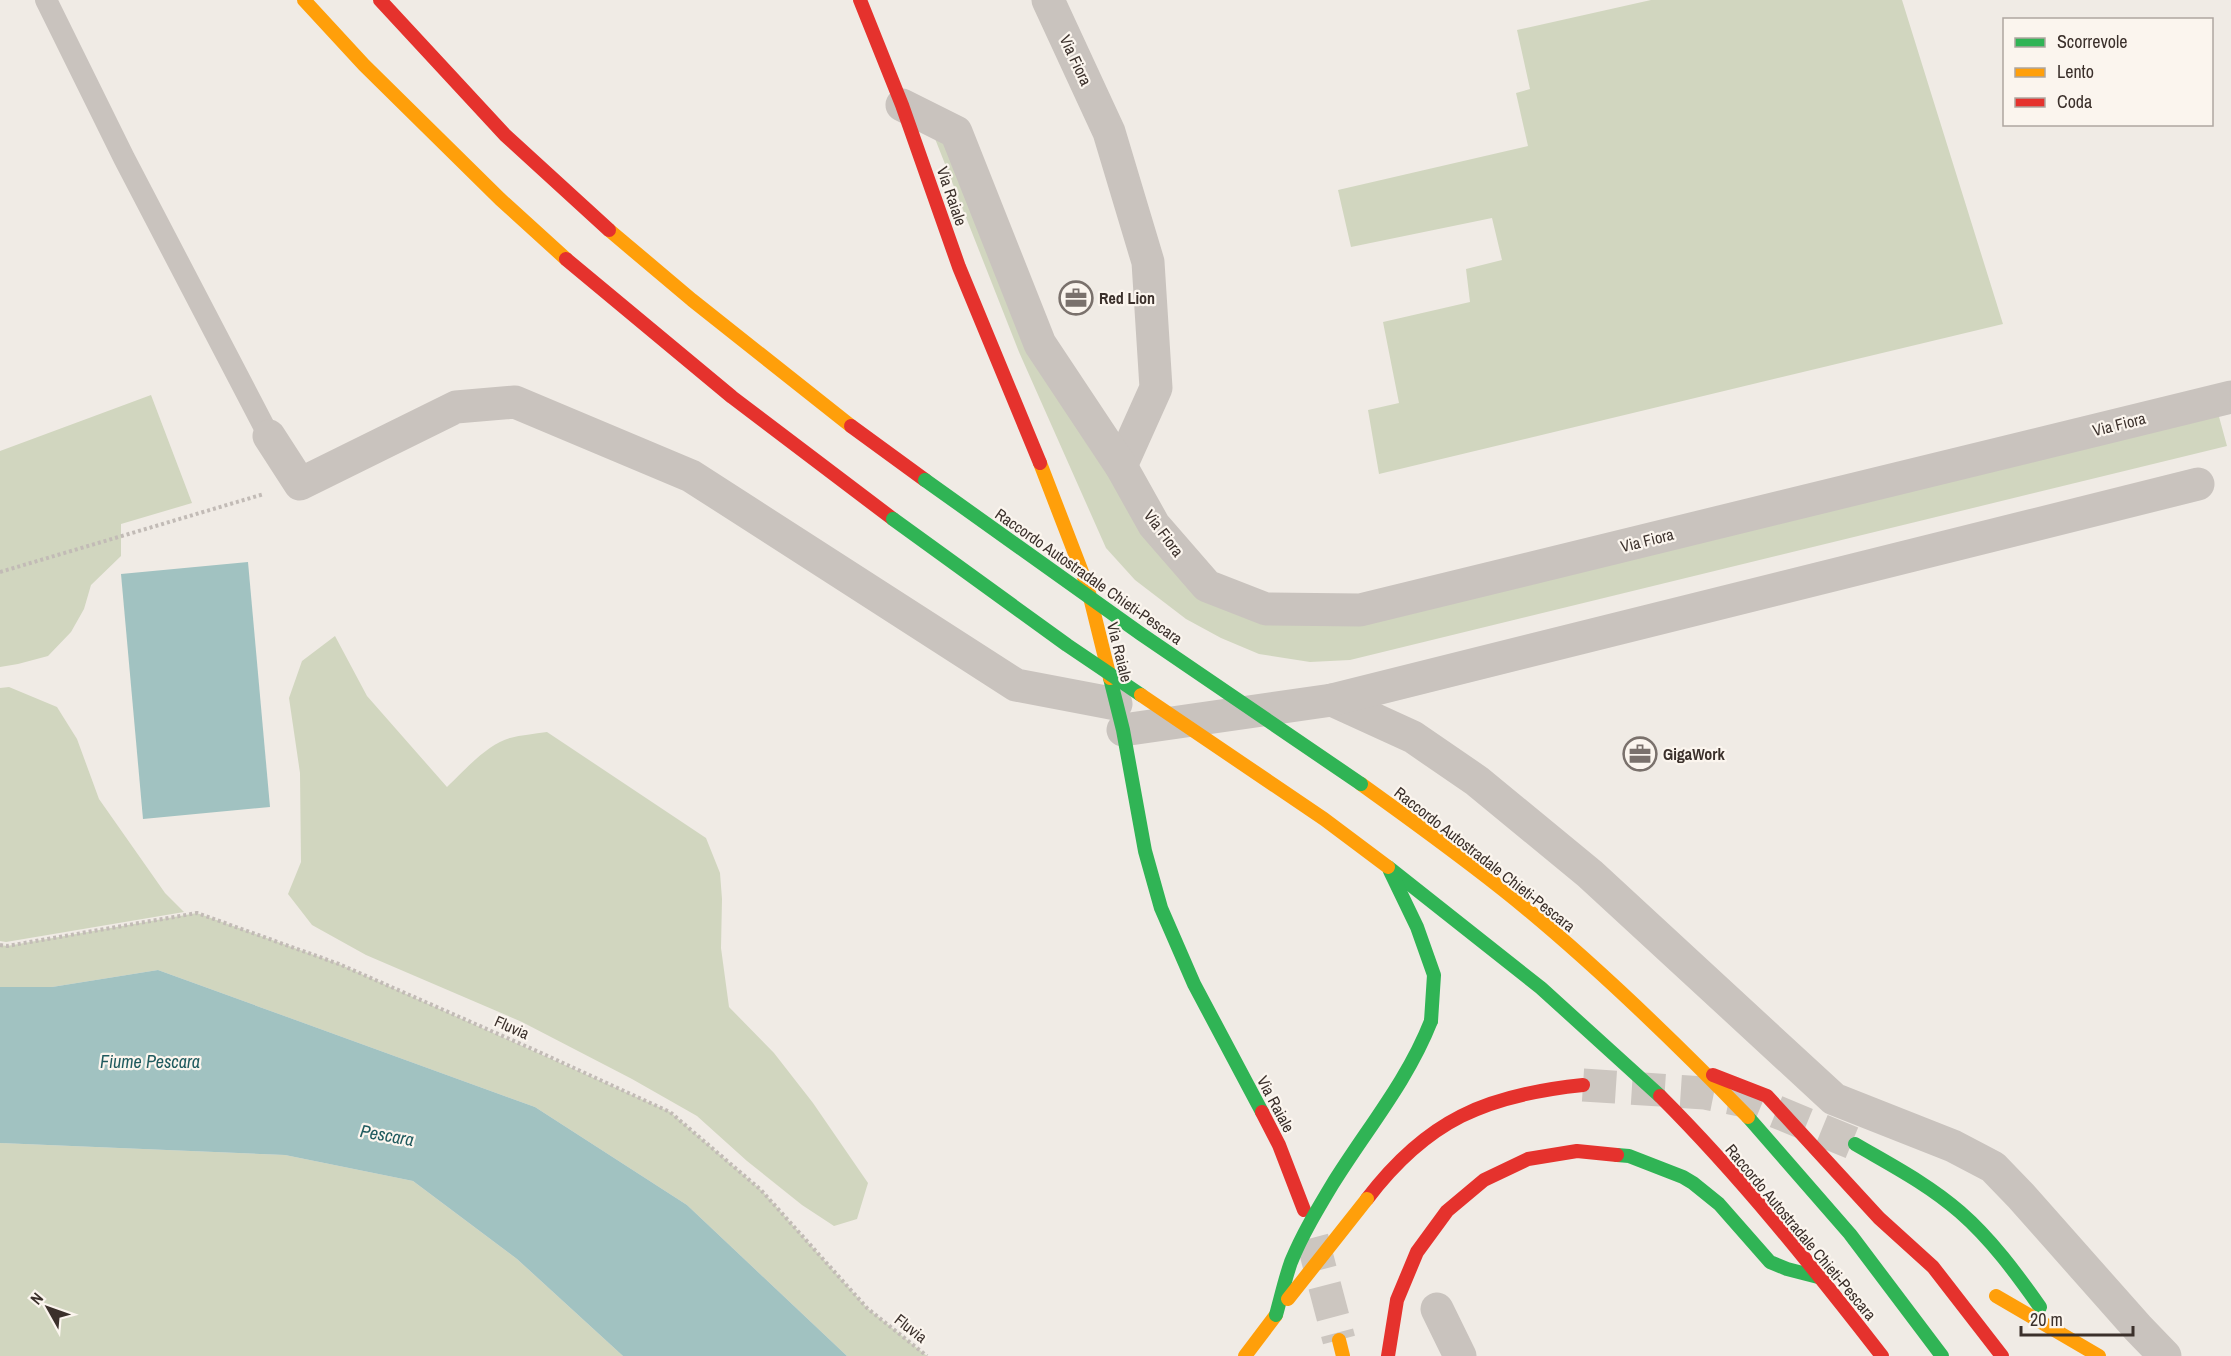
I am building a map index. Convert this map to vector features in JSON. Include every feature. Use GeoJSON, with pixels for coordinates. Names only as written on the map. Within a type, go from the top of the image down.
{"type":"FeatureCollection","features":[{"type":"Feature","properties":{"kind":"main road","name":"Raccordo Autostradale Chieti-Pescara"},"geometry":{"type":"LineString","coordinates":[[304,0],[325,24],[512,210],[574,267],[656,336],[828,471],[1067,645],[1324,819],[1484,939],[1545,991],[1635,1073],[1700,1137],[1822,1278],[1882,1356]]}},
{"type":"Feature","properties":{"kind":"main road","name":"Raccordo Autostradale Chieti-Pescara"},"geometry":{"type":"LineString","coordinates":[[380,0],[505,135],[632,251],[859,433],[1141,634],[1361,784],[1523,906],[1575,950],[1707,1073],[1831,1210],[1878,1268],[1942,1356]]}},
{"type":"Feature","properties":{"kind":"main road","name":"Via Raiale"},"geometry":{"type":"LineString","coordinates":[[860,0],[902,105],[959,267],[1059,509],[1087,585],[1120,717],[1145,851],[1161,908],[1194,984],[1279,1145],[1304,1210]]}},
{"type":"Feature","properties":{"kind":"main road"},"geometry":{"type":"LineString","coordinates":[[1275,1315],[1294,1255],[1304,1236],[1331,1187],[1411,1066],[1423,1044],[1431,1021],[1434,975],[1417,927],[1388,867]]}},
{"type":"Feature","properties":{"kind":"main road"},"geometry":{"type":"LineString","coordinates":[[1707,1073],[1767,1096],[1879,1218],[1933,1267],[2002,1356]]}},
{"type":"Feature","properties":{"kind":"main road"},"geometry":{"type":"LineString","coordinates":[[1245,1356],[1367,1199],[1396,1164],[1424,1138],[1456,1116],[1495,1100],[1544,1088],[1583,1084]]}},
{"type":"Feature","properties":{"kind":"main road"},"geometry":{"type":"LineString","coordinates":[[1855,1144],[1946,1200],[2007,1260],[2040,1306]]}},
{"type":"Feature","properties":{"kind":"main road"},"geometry":{"type":"LineString","coordinates":[[1388,1356],[1390,1331],[1403,1280],[1417,1251],[1452,1204],[1484,1179],[1502,1169],[1530,1158],[1558,1152],[1608,1152],[1649,1161],[1685,1178],[1714,1198],[1770,1262],[1822,1278]]}},
{"type":"Feature","properties":{"kind":"main road"},"geometry":{"type":"LineString","coordinates":[[1933,1267],[1964,1281]]}},
{"type":"Feature","properties":{"kind":"main road"},"geometry":{"type":"LineString","coordinates":[[1991,1293],[2099,1356]]}},
{"type":"Feature","properties":{"kind":"main road"},"geometry":{"type":"LineString","coordinates":[[1339,1340],[1343,1356]]}},
{"type":"Feature","properties":{"kind":"street","name":"Via Fiora"},"geometry":{"type":"LineString","coordinates":[[1048,0],[1109,132],[1148,262],[1156,388],[1121,466]]}},
{"type":"Feature","properties":{"kind":"street","name":"Via Fiora"},"geometry":{"type":"LineString","coordinates":[[902,105],[956,132],[1040,344],[1121,466],[1154,525],[1207,586],[1266,609],[1360,610],[2231,397]]}},
{"type":"Feature","properties":{"kind":"street"},"geometry":{"type":"LineString","coordinates":[[269,436],[300,484],[456,407],[515,402],[691,476],[1016,685],[1120,717],[1332,700],[2198,484]]}},
{"type":"Feature","properties":{"kind":"street"},"geometry":{"type":"LineString","coordinates":[[1332,700],[1413,737],[1477,781],[1590,874],[1834,1099],[1953,1146],[1993,1167],[2165,1356]]}},
{"type":"Feature","properties":{"kind":"street"},"geometry":{"type":"LineString","coordinates":[[1437,1309],[1460,1356]]}},
{"type":"Feature","properties":{"kind":"lane"},"geometry":{"type":"LineString","coordinates":[[46,0],[129,169],[269,436]]}},
{"type":"Feature","properties":{"kind":"path"},"geometry":{"type":"LineString","coordinates":[[0,572],[300,484]]}},
{"type":"Feature","properties":{"kind":"path","name":"Fluvia"},"geometry":{"type":"LineString","coordinates":[[0,945],[7,946],[197,913],[339,964],[497,1033],[670,1112],[761,1190],[867,1308],[927,1356]]}},
{"type":"Feature","properties":{"kind":"green space"},"geometry":{"type":"Polygon","coordinates":[[[1651,0],[1902,0],[2003,324],[1379,474],[1368,410],[1399,403],[1383,322],[1470,302],[1466,269],[1502,260],[1492,218],[1351,247],[1338,190],[1528,146],[1516,93],[1530,89],[1517,30],[1651,0]]]}},
{"type":"Feature","properties":{"kind":"green space"},"geometry":{"type":"Polygon","coordinates":[[[932,131],[944,133],[1141,529],[1258,621],[2218,413],[2227,446],[1350,660],[1310,662],[1259,654],[1221,638],[1186,619],[1135,580],[1106,548],[1019,352],[932,131]]]}},
{"type":"Feature","properties":{"kind":"green space"},"geometry":{"type":"Polygon","coordinates":[[[151,395],[192,503],[121,524],[121,556],[91,585],[84,609],[71,632],[48,656],[0,667],[0,451],[151,395]]]}},
{"type":"Feature","properties":{"kind":"green space"},"geometry":{"type":"Polygon","coordinates":[[[335,636],[367,696],[447,787],[476,759],[501,741],[547,732],[706,838],[720,873],[721,948],[729,1007],[774,1053],[813,1103],[868,1183],[857,1219],[834,1226],[802,1205],[747,1161],[697,1116],[632,1079],[522,1022],[366,955],[312,925],[288,894],[301,862],[300,773],[289,698],[302,661],[335,636]]]}},
{"type":"Feature","properties":{"kind":"green space"},"geometry":{"type":"Polygon","coordinates":[[[9,687],[57,707],[77,739],[99,799],[165,893],[184,912],[6,942],[0,941],[0,688],[9,687]]]}},
{"type":"Feature","properties":{"kind":"green space"},"geometry":{"type":"Polygon","coordinates":[[[197,913],[339,964],[670,1112],[761,1190],[867,1308],[927,1356],[847,1356],[687,1205],[535,1107],[158,970],[52,987],[0,987],[0,945],[7,946],[197,913]]]}},
{"type":"Feature","properties":{"kind":"green space"},"geometry":{"type":"Polygon","coordinates":[[[0,1143],[285,1155],[413,1181],[517,1259],[623,1356],[0,1356],[0,1143]]]}},
{"type":"Feature","properties":{"kind":"water"},"geometry":{"type":"Polygon","coordinates":[[[248,562],[270,807],[143,819],[121,574],[248,562]]]}},
{"type":"Feature","properties":{"kind":"water","name":"Fiume Pescara"},"geometry":{"type":"Polygon","coordinates":[[[158,970],[535,1107],[687,1205],[847,1356],[623,1356],[517,1259],[413,1181],[285,1155],[0,1143],[0,987],[52,987],[158,970]]]}},
{"type":"Feature","properties":{"kind":"tunnel"},"geometry":{"type":"LineString","coordinates":[[1583,1085],[1705,1093],[1755,1103],[1855,1144]]}},
{"type":"Feature","properties":{"kind":"tunnel"},"geometry":{"type":"LineString","coordinates":[[1312,1238],[1339,1340]]}},
{"type":"Feature","properties":{"kind":"traffic: fast"},"geometry":{"type":"LineString","coordinates":[[925,480],[1141,634],[1361,784]]}},
{"type":"Feature","properties":{"kind":"traffic: fast"},"geometry":{"type":"LineString","coordinates":[[893,519],[1067,645],[1141,695]]}},
{"type":"Feature","properties":{"kind":"traffic: fast"},"geometry":{"type":"LineString","coordinates":[[1110,678],[1123,730],[1145,851],[1161,908],[1194,984],[1262,1112]]}},
{"type":"Feature","properties":{"kind":"traffic: fast"},"geometry":{"type":"LineString","coordinates":[[1388,867],[1541,988],[1660,1096]]}},
{"type":"Feature","properties":{"kind":"traffic: fast"},"geometry":{"type":"LineString","coordinates":[[1390,871],[1417,927],[1434,975],[1431,1021]]}},
{"type":"Feature","properties":{"kind":"traffic: fast"},"geometry":{"type":"LineString","coordinates":[[1276,1315],[1291,1262],[1305,1232],[1332,1185],[1410,1065],[1431,1021]]}},
{"type":"Feature","properties":{"kind":"traffic: fast"},"geometry":{"type":"LineString","coordinates":[[1748,1117],[1850,1234],[1942,1356]]}},
{"type":"Feature","properties":{"kind":"traffic: fast"},"geometry":{"type":"LineString","coordinates":[[1855,1144],[1896,1167],[1960,1212],[1993,1245],[2040,1307]]}},
{"type":"Feature","properties":{"kind":"traffic: fast"},"geometry":{"type":"LineString","coordinates":[[1617,1155],[1629,1156],[1683,1177],[1719,1204],[1770,1262],[1822,1278]]}},
{"type":"Feature","properties":{"kind":"traffic: slow"},"geometry":{"type":"LineString","coordinates":[[304,0],[364,65],[500,199],[566,259]]}},
{"type":"Feature","properties":{"kind":"traffic: slow"},"geometry":{"type":"LineString","coordinates":[[609,230],[692,300],[851,426]]}},
{"type":"Feature","properties":{"kind":"traffic: slow"},"geometry":{"type":"LineString","coordinates":[[1040,463],[1087,585],[1110,678]]}},
{"type":"Feature","properties":{"kind":"traffic: slow"},"geometry":{"type":"LineString","coordinates":[[1141,695],[1324,819],[1388,867]]}},
{"type":"Feature","properties":{"kind":"traffic: slow"},"geometry":{"type":"LineString","coordinates":[[1361,784],[1482,873],[1552,930],[1638,1008],[1748,1117]]}},
{"type":"Feature","properties":{"kind":"traffic: slow"},"geometry":{"type":"LineString","coordinates":[[1288,1299],[1367,1199]]}},
{"type":"Feature","properties":{"kind":"traffic: slow"},"geometry":{"type":"LineString","coordinates":[[1996,1296],[2099,1356]]}},
{"type":"Feature","properties":{"kind":"traffic: slow"},"geometry":{"type":"LineString","coordinates":[[1245,1356],[1276,1315]]}},
{"type":"Feature","properties":{"kind":"traffic: slow"},"geometry":{"type":"LineString","coordinates":[[1339,1340],[1343,1356]]}},
{"type":"Feature","properties":{"kind":"traffic: jam"},"geometry":{"type":"LineString","coordinates":[[380,0],[505,135],[609,230]]}},
{"type":"Feature","properties":{"kind":"traffic: jam"},"geometry":{"type":"LineString","coordinates":[[860,0],[902,105],[959,267],[1040,463]]}},
{"type":"Feature","properties":{"kind":"traffic: jam"},"geometry":{"type":"LineString","coordinates":[[566,259],[732,397],[893,519]]}},
{"type":"Feature","properties":{"kind":"traffic: jam"},"geometry":{"type":"LineString","coordinates":[[851,426],[925,480]]}},
{"type":"Feature","properties":{"kind":"traffic: jam"},"geometry":{"type":"LineString","coordinates":[[1713,1075],[1767,1096],[1879,1218],[1933,1267],[2002,1356]]}},
{"type":"Feature","properties":{"kind":"traffic: jam"},"geometry":{"type":"LineString","coordinates":[[1367,1199],[1412,1149],[1461,1116],[1517,1096],[1583,1085]]}},
{"type":"Feature","properties":{"kind":"traffic: jam"},"geometry":{"type":"LineString","coordinates":[[1660,1096],[1747,1190],[1882,1356]]}},
{"type":"Feature","properties":{"kind":"traffic: jam"},"geometry":{"type":"LineString","coordinates":[[1262,1112],[1279,1145],[1304,1210]]}},
{"type":"Feature","properties":{"kind":"traffic: jam"},"geometry":{"type":"LineString","coordinates":[[1388,1356],[1397,1300],[1417,1252],[1447,1211],[1484,1180],[1528,1159],[1577,1151],[1617,1155]]}},
{"type":"Feature","properties":{"kind":"place","name":"Red Lion"},"geometry":{"type":"Point","coordinates":[1076,298]}},
{"type":"Feature","properties":{"kind":"place","name":"GigaWork"},"geometry":{"type":"Point","coordinates":[1640,754]}},
{"type":"Feature","properties":{"kind":"water label","name":"Pescara"},"geometry":{"type":"Point","coordinates":[387,1135]}}]}
